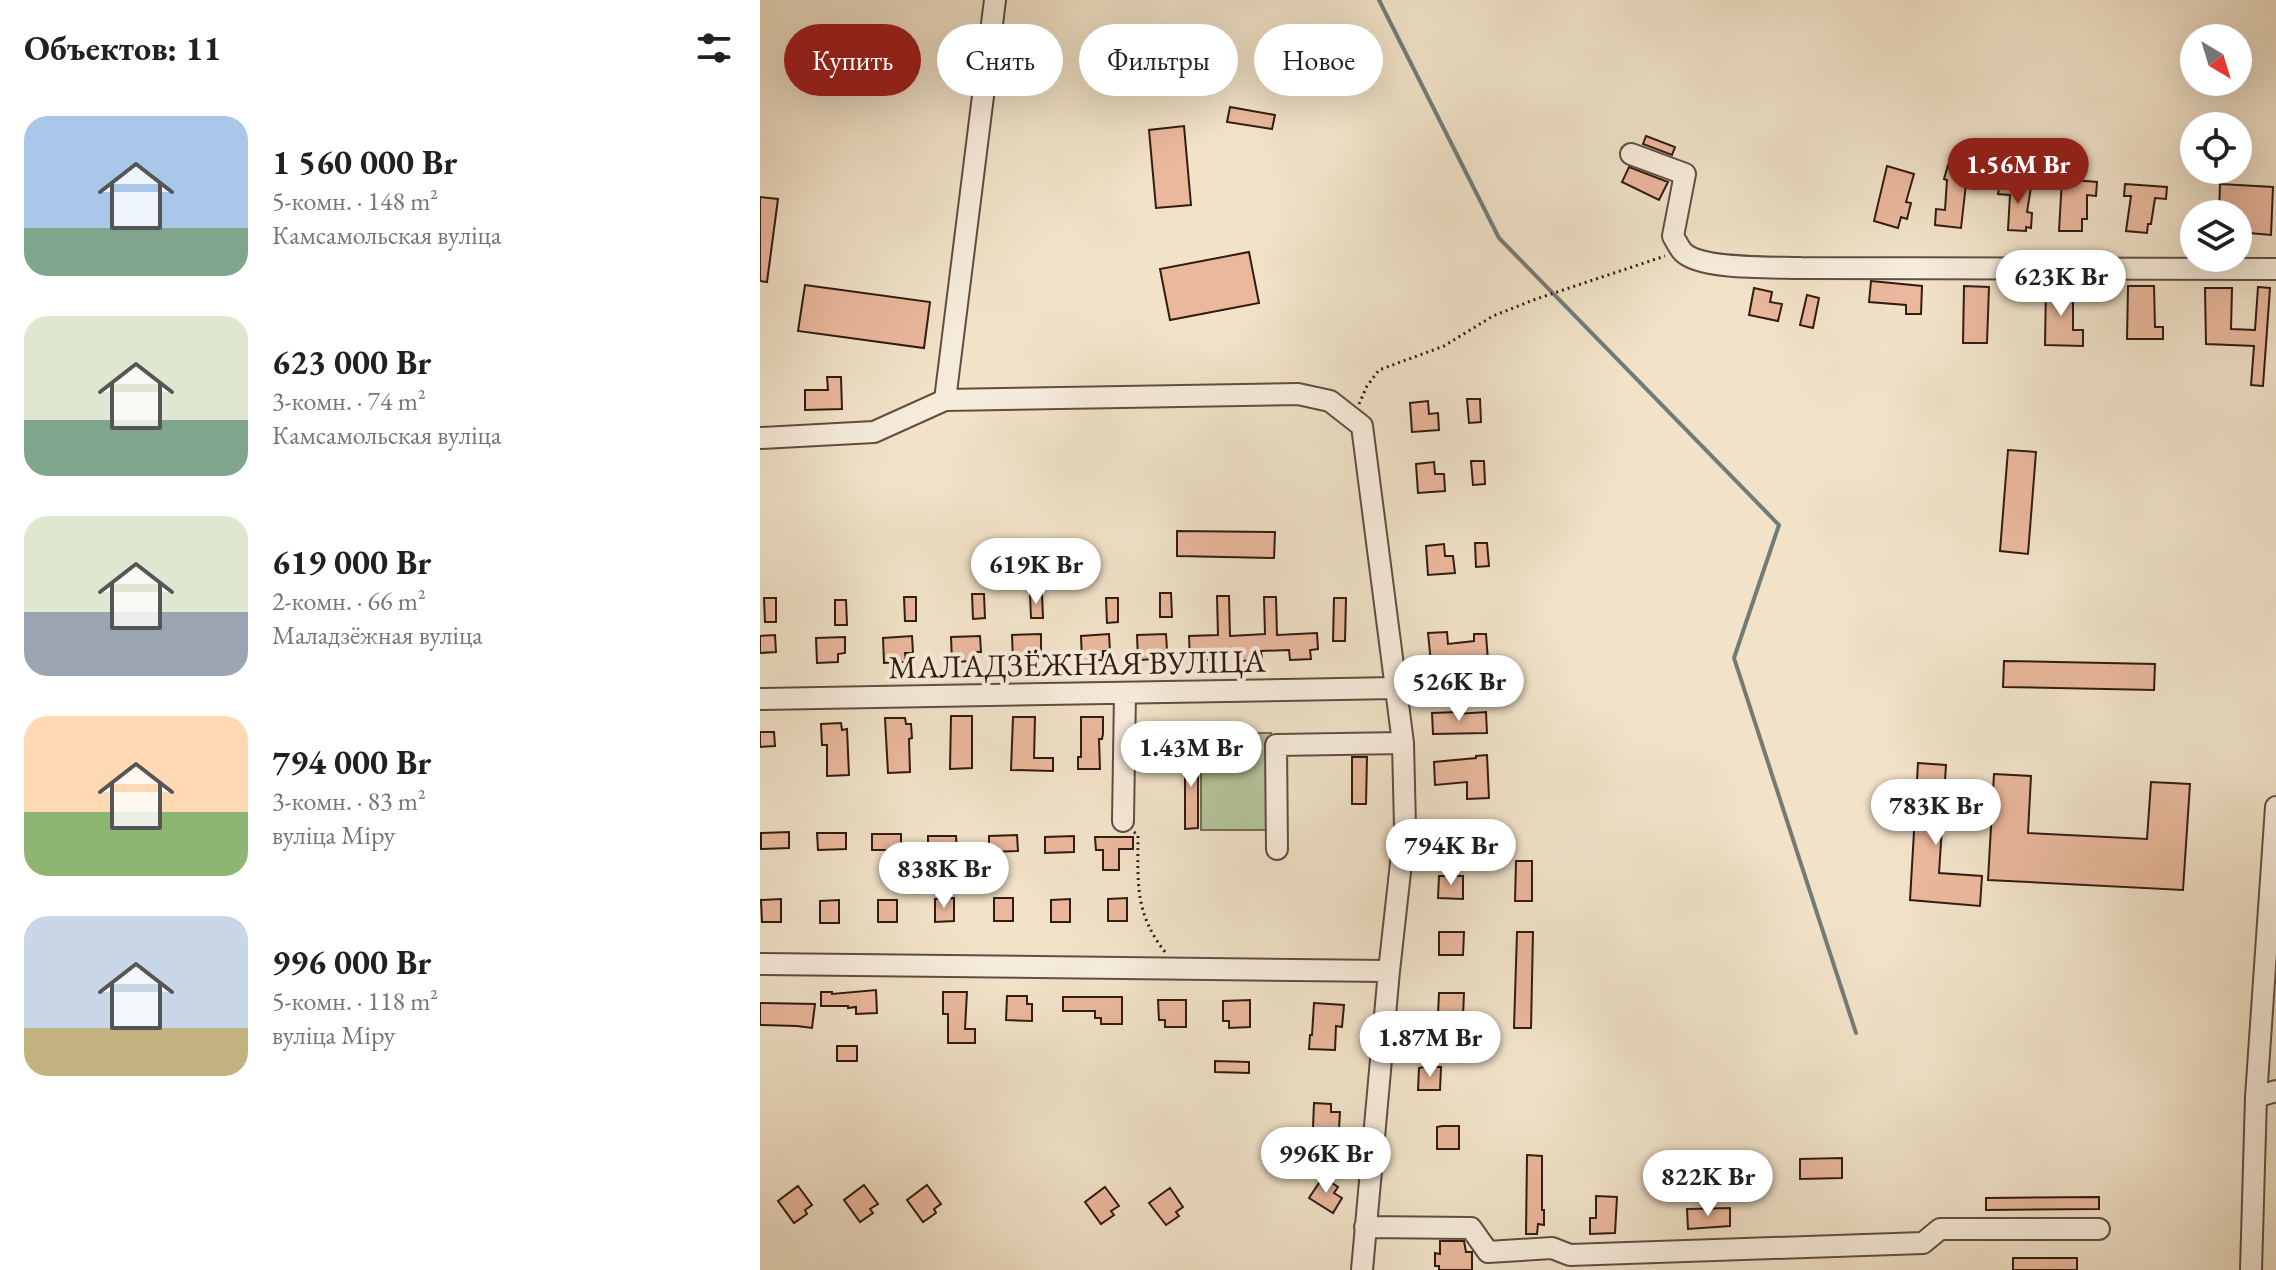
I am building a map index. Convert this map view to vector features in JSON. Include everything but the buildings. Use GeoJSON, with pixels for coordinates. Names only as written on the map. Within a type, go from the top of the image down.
{"type":"FeatureCollection","features":[{"type":"Feature","properties":{"kind":"street"},"geometry":{"type":"LineString","coordinates":[[945,400],[995,0]]}},
{"type":"Feature","properties":{"kind":"street"},"geometry":{"type":"LineString","coordinates":[[1631,154],[1685,174],[1673,236],[1685,254],[1708,263],[1737,266],[2276,269]]}},
{"type":"Feature","properties":{"kind":"street"},"geometry":{"type":"LineString","coordinates":[[760,438],[874,432],[945,400],[1298,394],[1330,401],[1357,422],[1403,743],[1405,827],[1362,1270]]}},
{"type":"Feature","properties":{"kind":"street","name":"МАЛАДЗЁЖНАЯ ВУЛІЦА"},"geometry":{"type":"LineString","coordinates":[[760,699],[1396,688]]}},
{"type":"Feature","properties":{"kind":"street"},"geometry":{"type":"LineString","coordinates":[[1123,821],[1125,693]]}},
{"type":"Feature","properties":{"kind":"street"},"geometry":{"type":"LineString","coordinates":[[1277,849],[1276,745],[1403,743]]}},
{"type":"Feature","properties":{"kind":"street"},"geometry":{"type":"LineString","coordinates":[[2251,1270],[2256,1097],[2276,807]]}},
{"type":"Feature","properties":{"kind":"street"},"geometry":{"type":"LineString","coordinates":[[760,964],[1389,971]]}},
{"type":"Feature","properties":{"kind":"street"},"geometry":{"type":"LineString","coordinates":[[2256,1097],[2276,1091]]}},
{"type":"Feature","properties":{"kind":"street"},"geometry":{"type":"LineString","coordinates":[[1365,1227],[1471,1228],[1488,1252],[1552,1248],[1570,1255],[1923,1243],[1940,1229],[2099,1229]]}},
{"type":"Feature","properties":{"kind":"street"},"geometry":{"type":"LineString","coordinates":[[1757,1249],[1757,1270]]}},
{"type":"Feature","properties":{"kind":"path"},"geometry":{"type":"LineString","coordinates":[[1357,422],[1367,386],[1379,370],[1444,346],[1493,316],[1543,296],[1668,255],[1685,254]]}},
{"type":"Feature","properties":{"kind":"path"},"geometry":{"type":"LineString","coordinates":[[1123,821],[1138,835],[1141,910],[1157,941],[1182,969]]}},
{"type":"Feature","properties":{"kind":"green space"},"geometry":{"type":"Polygon","coordinates":[[[1201,733],[1271,733],[1271,830],[1201,830],[1201,733]]]}},
{"type":"Feature","properties":{"kind":"waterway"},"geometry":{"type":"LineString","coordinates":[[1379,0],[1499,238],[1779,525],[1734,658],[1856,1033]]}}]}
